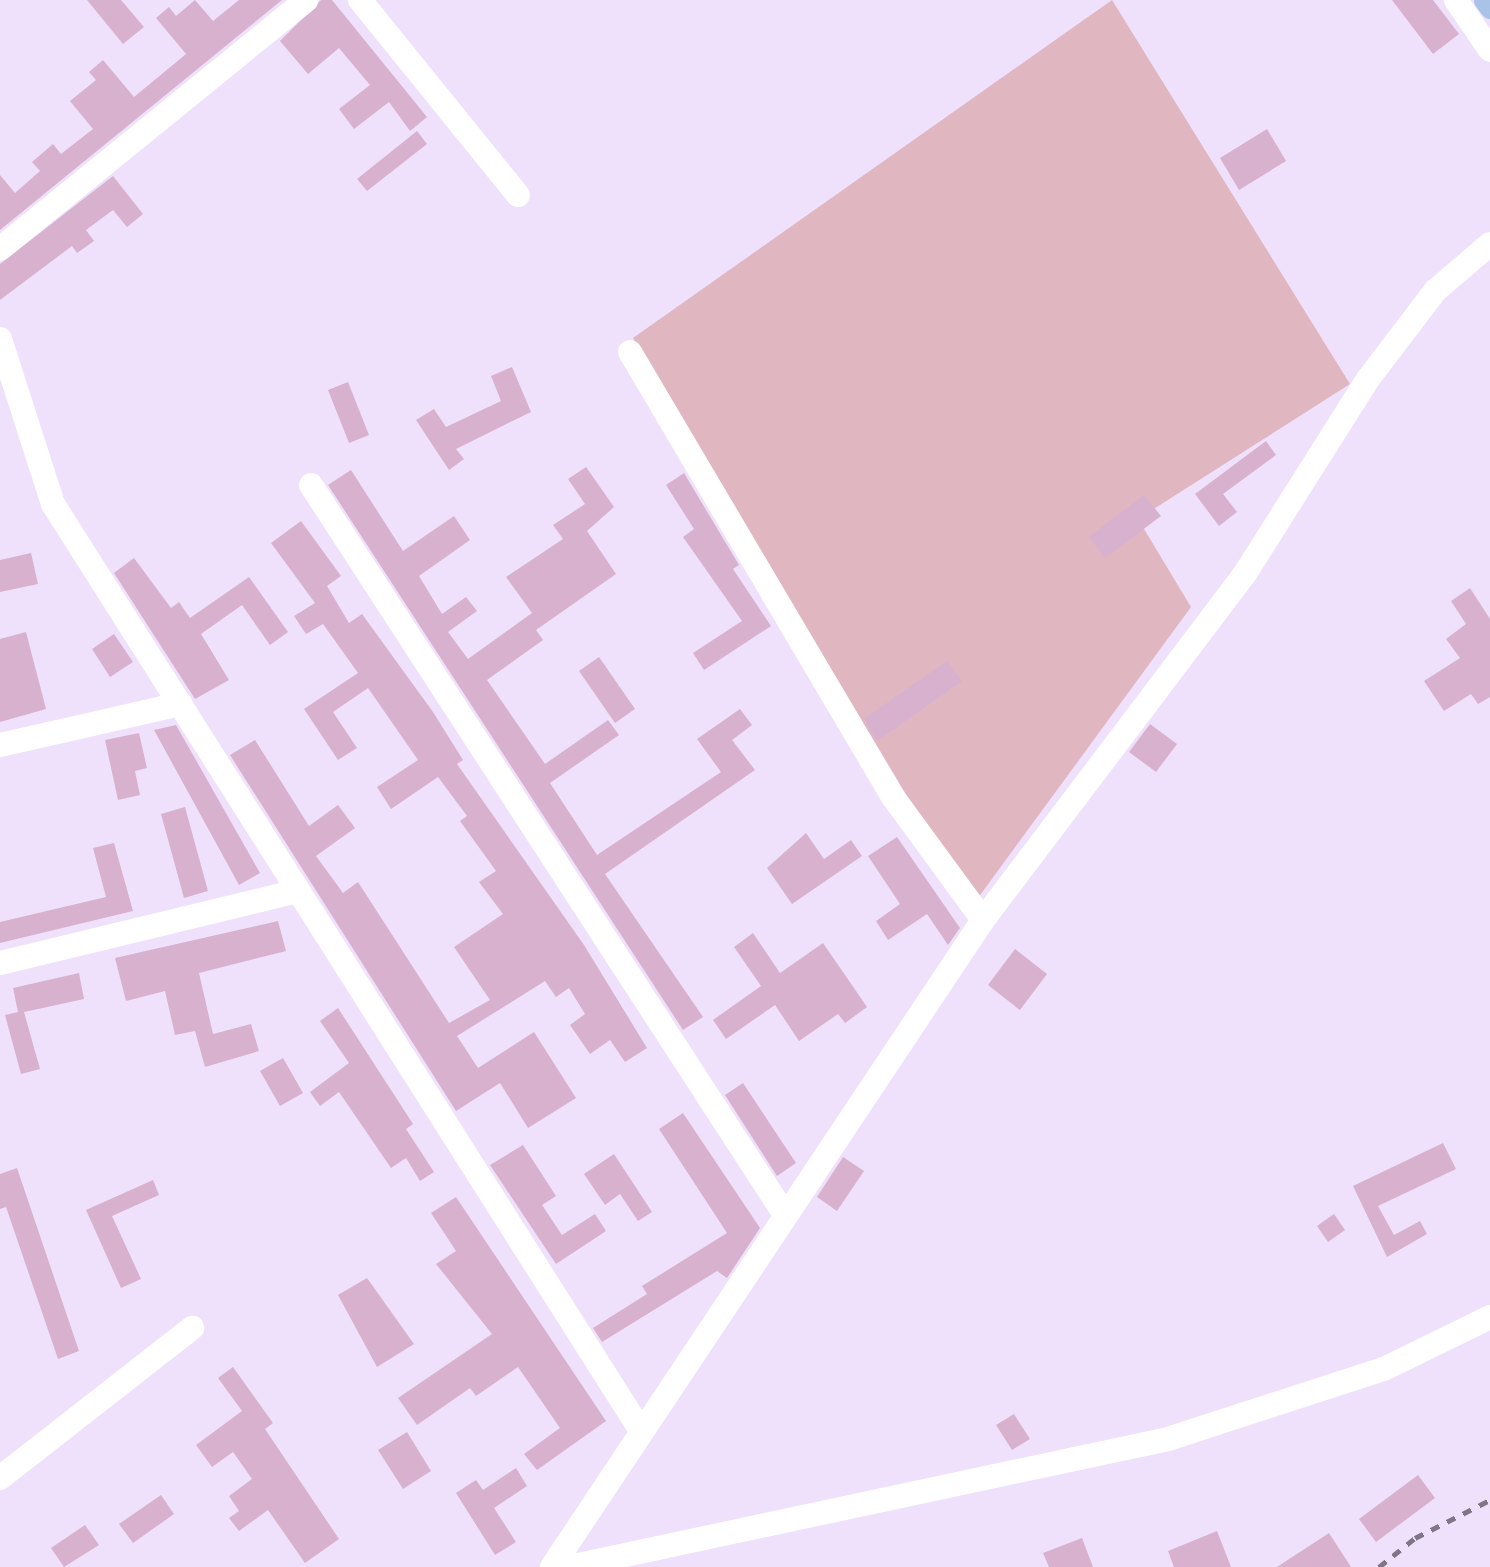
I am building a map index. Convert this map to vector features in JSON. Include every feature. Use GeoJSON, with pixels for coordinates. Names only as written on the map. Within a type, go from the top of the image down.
{"type":"FeatureCollection","features":[{"type":"Feature","properties":{"kind":"street"},"geometry":{"type":"LineString","coordinates":[[0,249],[306,0]]}},
{"type":"Feature","properties":{"kind":"street"},"geometry":{"type":"LineString","coordinates":[[360,0],[518,195]]}},
{"type":"Feature","properties":{"kind":"street"},"geometry":{"type":"LineString","coordinates":[[1456,0],[1490,50]]}},
{"type":"Feature","properties":{"kind":"street"},"geometry":{"type":"LineString","coordinates":[[552,1567],[983,920],[1245,572],[1368,379],[1435,291],[1490,244]]}},
{"type":"Feature","properties":{"kind":"street"},"geometry":{"type":"LineString","coordinates":[[0,339],[53,504],[641,1431]]}},
{"type":"Feature","properties":{"kind":"street"},"geometry":{"type":"LineString","coordinates":[[631,352],[893,797],[983,920]]}},
{"type":"Feature","properties":{"kind":"street"},"geometry":{"type":"LineString","coordinates":[[311,485],[785,1215]]}},
{"type":"Feature","properties":{"kind":"street"},"geometry":{"type":"LineString","coordinates":[[0,745],[180,704]]}},
{"type":"Feature","properties":{"kind":"street"},"geometry":{"type":"LineString","coordinates":[[0,962],[298,891]]}},
{"type":"Feature","properties":{"kind":"street"},"geometry":{"type":"LineString","coordinates":[[569,1567],[1168,1439],[1384,1369],[1490,1317]]}},
{"type":"Feature","properties":{"kind":"street"},"geometry":{"type":"LineString","coordinates":[[0,1478],[192,1328]]}},
{"type":"Feature","properties":{"kind":"shaded area"},"geometry":{"type":"Polygon","coordinates":[[[1112,0],[1350,384],[1138,519],[1191,607],[978,898],[910,801],[633,338],[1112,0]]]}},
{"type":"Feature","properties":{"kind":"building"},"geometry":{"type":"Polygon","coordinates":[[[87,0],[121,0],[144,27],[123,44],[87,0]]]}},
{"type":"Feature","properties":{"kind":"building"},"geometry":{"type":"Polygon","coordinates":[[[195,0],[213,21],[239,0],[282,0],[0,230],[0,175],[15,193],[40,171],[32,162],[53,144],[61,154],[93,129],[70,101],[96,80],[89,72],[103,60],[134,97],[186,54],[156,18],[169,7],[176,16],[195,0]]]}},
{"type":"Feature","properties":{"kind":"building"},"geometry":{"type":"Polygon","coordinates":[[[321,0],[332,0],[427,117],[410,131],[389,102],[354,129],[339,109],[370,85],[339,48],[308,74],[280,41],[321,0]]]}},
{"type":"Feature","properties":{"kind":"building"},"geometry":{"type":"Polygon","coordinates":[[[1392,0],[1433,0],[1459,34],[1433,54],[1392,0]]]}},
{"type":"Feature","properties":{"kind":"building"},"geometry":{"type":"Polygon","coordinates":[[[1267,129],[1286,161],[1239,190],[1220,158],[1267,129]]]}},
{"type":"Feature","properties":{"kind":"building"},"geometry":{"type":"Polygon","coordinates":[[[417,131],[427,144],[367,191],[357,179],[417,131]]]}},
{"type":"Feature","properties":{"kind":"building"},"geometry":{"type":"Polygon","coordinates":[[[113,176],[143,214],[127,227],[113,210],[86,230],[94,241],[77,253],[72,246],[0,300],[0,264],[113,176]]]}},
{"type":"Feature","properties":{"kind":"building"},"geometry":{"type":"Polygon","coordinates":[[[512,367],[531,412],[456,449],[464,459],[449,470],[416,420],[434,409],[446,427],[501,401],[491,376],[512,367]]]}},
{"type":"Feature","properties":{"kind":"building"},"geometry":{"type":"Polygon","coordinates":[[[348,382],[369,435],[349,443],[328,390],[348,382]]]}},
{"type":"Feature","properties":{"kind":"building"},"geometry":{"type":"Polygon","coordinates":[[[1266,441],[1276,455],[1223,494],[1237,512],[1219,526],[1195,494],[1266,441]]]}},
{"type":"Feature","properties":{"kind":"building"},"geometry":{"type":"Polygon","coordinates":[[[586,467],[614,507],[587,531],[616,574],[536,630],[543,640],[487,680],[545,764],[608,720],[619,735],[550,783],[597,855],[721,772],[697,739],[740,709],[752,725],[732,740],[755,770],[605,874],[703,1017],[683,1030],[328,485],[351,470],[403,551],[454,516],[470,540],[419,576],[442,614],[466,597],[477,611],[448,632],[468,659],[532,613],[506,577],[563,539],[553,525],[585,504],[568,479],[586,467]]]}},
{"type":"Feature","properties":{"kind":"building"},"geometry":{"type":"Polygon","coordinates":[[[684,473],[739,565],[733,569],[771,626],[704,670],[693,653],[742,621],[683,537],[694,529],[666,485],[684,473]]]}},
{"type":"Feature","properties":{"kind":"building"},"geometry":{"type":"Polygon","coordinates":[[[1144,495],[1161,516],[1105,558],[1089,537],[1144,495]]]}},
{"type":"Feature","properties":{"kind":"building"},"geometry":{"type":"Polygon","coordinates":[[[301,521],[341,576],[327,586],[349,623],[362,614],[433,712],[463,760],[457,764],[584,945],[647,1048],[625,1062],[610,1040],[590,1054],[570,1025],[585,1014],[569,988],[556,997],[545,981],[457,1036],[478,1068],[534,1032],[576,1098],[528,1128],[500,1083],[456,1111],[230,755],[255,740],[309,826],[338,805],[355,828],[316,856],[343,893],[358,882],[449,1023],[490,1000],[454,947],[503,914],[479,882],[496,871],[460,821],[467,816],[438,777],[391,809],[377,787],[418,760],[368,688],[333,712],[357,748],[338,760],[304,709],[358,673],[323,624],[306,634],[294,616],[315,603],[271,543],[301,521]]]}},
{"type":"Feature","properties":{"kind":"building"},"geometry":{"type":"Polygon","coordinates":[[[31,553],[38,584],[0,592],[0,560],[31,553]]]}},
{"type":"Feature","properties":{"kind":"building"},"geometry":{"type":"Polygon","coordinates":[[[134,558],[171,608],[179,602],[190,618],[249,577],[288,632],[270,645],[242,605],[201,634],[229,680],[195,699],[114,573],[134,558]]]}},
{"type":"Feature","properties":{"kind":"building"},"geometry":{"type":"Polygon","coordinates":[[[1470,588],[1490,619],[1490,697],[1478,704],[1471,694],[1444,711],[1424,681],[1460,658],[1446,639],[1466,624],[1451,601],[1470,588]]]}},
{"type":"Feature","properties":{"kind":"building"},"geometry":{"type":"Polygon","coordinates":[[[26,632],[46,709],[0,722],[0,639],[26,632]]]}},
{"type":"Feature","properties":{"kind":"building"},"geometry":{"type":"Polygon","coordinates":[[[114,634],[133,662],[110,677],[92,649],[114,634]]]}},
{"type":"Feature","properties":{"kind":"building"},"geometry":{"type":"Polygon","coordinates":[[[599,657],[635,709],[615,723],[579,671],[599,657]]]}},
{"type":"Feature","properties":{"kind":"building"},"geometry":{"type":"Polygon","coordinates":[[[947,661],[962,681],[877,741],[864,719],[947,661]]]}},
{"type":"Feature","properties":{"kind":"building"},"geometry":{"type":"Polygon","coordinates":[[[1150,724],[1177,744],[1156,772],[1129,752],[1150,724]]]}},
{"type":"Feature","properties":{"kind":"building"},"geometry":{"type":"Polygon","coordinates":[[[176,725],[260,873],[239,885],[154,730],[176,725]]]}},
{"type":"Feature","properties":{"kind":"building"},"geometry":{"type":"Polygon","coordinates":[[[139,733],[147,768],[135,771],[140,795],[118,800],[105,740],[139,733]]]}},
{"type":"Feature","properties":{"kind":"building"},"geometry":{"type":"Polygon","coordinates":[[[185,807],[208,891],[184,898],[161,814],[185,807]]]}},
{"type":"Feature","properties":{"kind":"building"},"geometry":{"type":"Polygon","coordinates":[[[806,833],[824,859],[851,840],[862,856],[792,904],[767,868],[806,833]]]}},
{"type":"Feature","properties":{"kind":"building"},"geometry":{"type":"Polygon","coordinates":[[[897,837],[960,928],[948,945],[927,914],[888,940],[876,921],[900,904],[868,856],[897,837]]]}},
{"type":"Feature","properties":{"kind":"building"},"geometry":{"type":"Polygon","coordinates":[[[114,843],[133,911],[0,943],[0,922],[106,897],[93,848],[114,843]]]}},
{"type":"Feature","properties":{"kind":"building"},"geometry":{"type":"Polygon","coordinates":[[[278,921],[286,951],[199,973],[213,1034],[251,1024],[259,1051],[205,1067],[195,1031],[175,1035],[165,991],[126,1001],[115,958],[278,921]]]}},
{"type":"Feature","properties":{"kind":"building"},"geometry":{"type":"Polygon","coordinates":[[[753,933],[780,973],[823,943],[867,1007],[845,1023],[838,1014],[799,1041],[775,1005],[726,1039],[713,1020],[761,986],[734,947],[753,933]]]}},
{"type":"Feature","properties":{"kind":"building"},"geometry":{"type":"Polygon","coordinates":[[[1015,949],[1047,974],[1020,1010],[988,985],[1015,949]]]}},
{"type":"Feature","properties":{"kind":"building"},"geometry":{"type":"Polygon","coordinates":[[[79,973],[84,999],[24,1012],[40,1069],[21,1074],[5,1015],[18,1012],[13,988],[79,973]]]}},
{"type":"Feature","properties":{"kind":"building"},"geometry":{"type":"Polygon","coordinates":[[[338,1008],[413,1124],[406,1129],[434,1172],[420,1181],[406,1158],[391,1168],[339,1092],[320,1106],[310,1092],[349,1063],[320,1021],[338,1008]]]}},
{"type":"Feature","properties":{"kind":"building"},"geometry":{"type":"Polygon","coordinates":[[[283,1058],[303,1093],[280,1106],[260,1071],[283,1058]]]}},
{"type":"Feature","properties":{"kind":"building"},"geometry":{"type":"Polygon","coordinates":[[[743,1083],[796,1163],[777,1176],[725,1095],[743,1083]]]}},
{"type":"Feature","properties":{"kind":"building"},"geometry":{"type":"Polygon","coordinates":[[[683,1113],[760,1228],[727,1278],[717,1271],[602,1342],[593,1328],[647,1294],[642,1286],[727,1233],[659,1129],[683,1113]]]}},
{"type":"Feature","properties":{"kind":"building"},"geometry":{"type":"Polygon","coordinates":[[[1443,1143],[1456,1169],[1378,1206],[1394,1235],[1420,1221],[1427,1234],[1387,1257],[1353,1186],[1443,1143]]]}},
{"type":"Feature","properties":{"kind":"building"},"geometry":{"type":"Polygon","coordinates":[[[523,1145],[556,1196],[542,1205],[562,1235],[595,1214],[606,1231],[556,1264],[490,1165],[523,1145]]]}},
{"type":"Feature","properties":{"kind":"building"},"geometry":{"type":"Polygon","coordinates":[[[614,1154],[652,1212],[638,1221],[620,1194],[605,1205],[584,1174],[614,1154]]]}},
{"type":"Feature","properties":{"kind":"building"},"geometry":{"type":"Polygon","coordinates":[[[843,1157],[864,1171],[837,1211],[817,1197],[843,1157]]]}},
{"type":"Feature","properties":{"kind":"building"},"geometry":{"type":"Polygon","coordinates":[[[17,1168],[79,1351],[58,1359],[6,1207],[0,1209],[0,1174],[17,1168]]]}},
{"type":"Feature","properties":{"kind":"building"},"geometry":{"type":"Polygon","coordinates":[[[153,1180],[159,1195],[112,1216],[141,1279],[121,1288],[86,1210],[153,1180]]]}},
{"type":"Feature","properties":{"kind":"building"},"geometry":{"type":"Polygon","coordinates":[[[456,1197],[606,1421],[537,1470],[524,1454],[560,1428],[518,1367],[476,1396],[470,1388],[417,1425],[398,1398],[492,1334],[436,1264],[456,1251],[431,1213],[456,1197]]]}},
{"type":"Feature","properties":{"kind":"building"},"geometry":{"type":"Polygon","coordinates":[[[1334,1214],[1345,1230],[1328,1242],[1317,1226],[1334,1214]]]}},
{"type":"Feature","properties":{"kind":"building"},"geometry":{"type":"Polygon","coordinates":[[[367,1278],[414,1344],[377,1367],[338,1295],[367,1278]]]}},
{"type":"Feature","properties":{"kind":"building"},"geometry":{"type":"Polygon","coordinates":[[[233,1367],[273,1423],[265,1429],[339,1539],[305,1563],[268,1510],[239,1531],[229,1518],[239,1511],[229,1496],[252,1479],[233,1452],[212,1467],[196,1445],[242,1411],[218,1378],[233,1367]]]}},
{"type":"Feature","properties":{"kind":"building"},"geometry":{"type":"Polygon","coordinates":[[[1014,1414],[1030,1439],[1012,1450],[996,1425],[1014,1414]]]}},
{"type":"Feature","properties":{"kind":"building"},"geometry":{"type":"Polygon","coordinates":[[[407,1432],[431,1471],[403,1489],[378,1450],[407,1432]]]}},
{"type":"Feature","properties":{"kind":"building"},"geometry":{"type":"Polygon","coordinates":[[[516,1468],[527,1486],[494,1508],[516,1542],[495,1555],[456,1493],[476,1480],[483,1490],[516,1468]]]}},
{"type":"Feature","properties":{"kind":"building"},"geometry":{"type":"Polygon","coordinates":[[[1418,1475],[1435,1498],[1376,1542],[1359,1519],[1418,1475]]]}},
{"type":"Feature","properties":{"kind":"building"},"geometry":{"type":"Polygon","coordinates":[[[161,1495],[174,1514],[133,1543],[119,1524],[161,1495]]]}},
{"type":"Feature","properties":{"kind":"building"},"geometry":{"type":"Polygon","coordinates":[[[85,1525],[99,1545],[64,1567],[51,1548],[85,1525]]]}},
{"type":"Feature","properties":{"kind":"building"},"geometry":{"type":"Polygon","coordinates":[[[1217,1531],[1231,1567],[1174,1567],[1168,1551],[1217,1531]]]}},
{"type":"Feature","properties":{"kind":"building"},"geometry":{"type":"Polygon","coordinates":[[[1329,1533],[1351,1567],[1277,1567],[1329,1533]]]}},
{"type":"Feature","properties":{"kind":"building"},"geometry":{"type":"Polygon","coordinates":[[[1082,1538],[1093,1567],[1049,1567],[1043,1553],[1082,1538]]]}},
{"type":"Feature","properties":{"kind":"waterway"},"geometry":{"type":"LineString","coordinates":[[1484,0],[1490,8]]}},
{"type":"Feature","properties":{"kind":"railway"},"geometry":{"type":"LineString","coordinates":[[1379,1567],[1415,1538],[1490,1500]]}}]}
